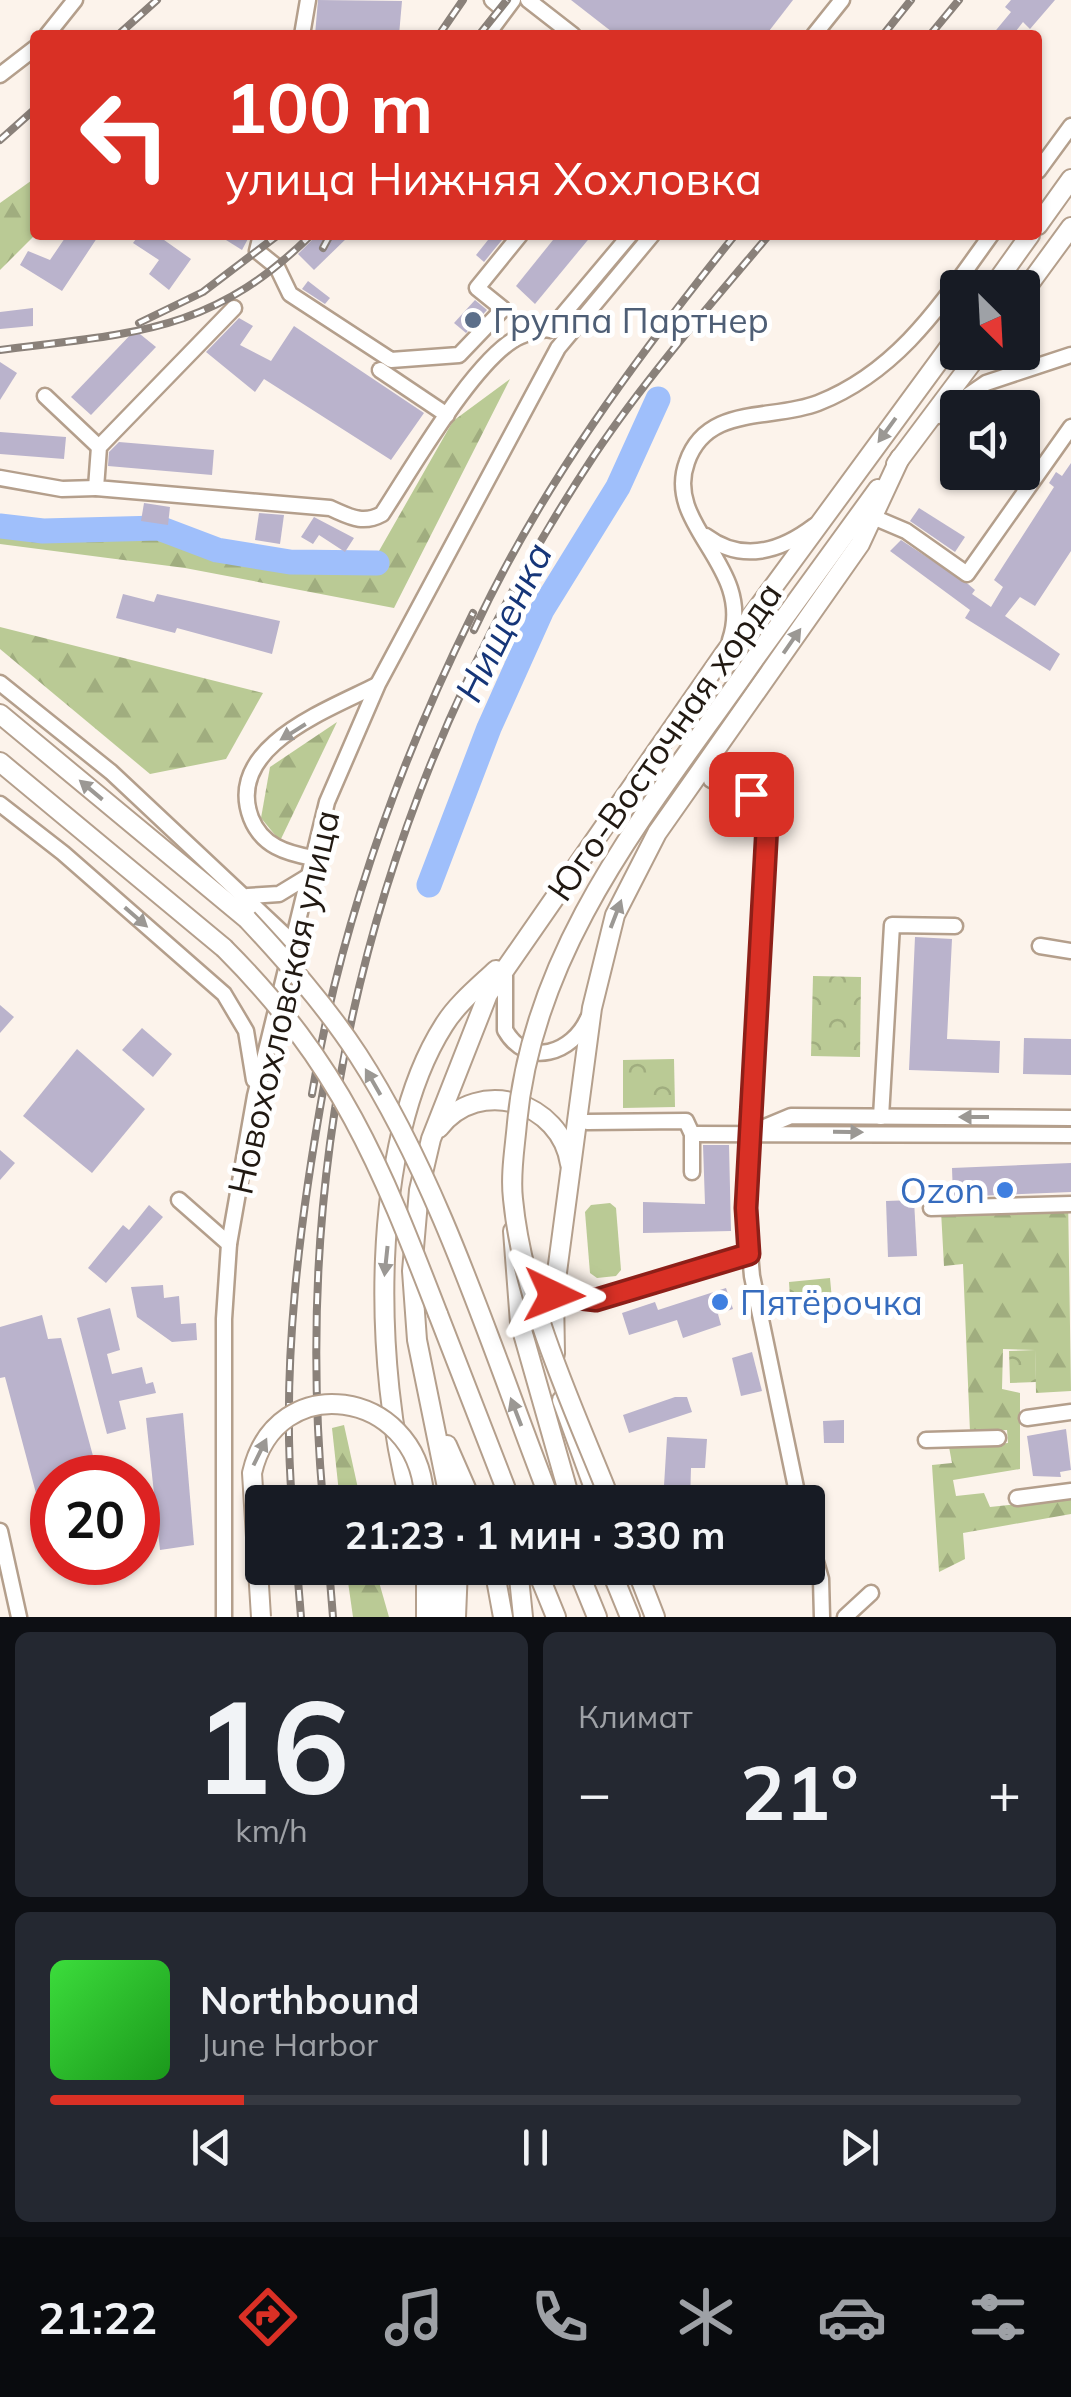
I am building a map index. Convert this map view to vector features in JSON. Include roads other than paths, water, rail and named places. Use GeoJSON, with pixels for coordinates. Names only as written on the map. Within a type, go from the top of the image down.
{"type":"FeatureCollection","features":[{"type":"Feature","properties":{"kind":"main road"},"geometry":{"type":"LineString","coordinates":[[1042,218],[1071,178]]}},
{"type":"Feature","properties":{"kind":"main road"},"geometry":{"type":"LineString","coordinates":[[1040,270],[1071,227]]}},
{"type":"Feature","properties":{"kind":"main road"},"geometry":{"type":"LineString","coordinates":[[1005,270],[1026,240]]}},
{"type":"Feature","properties":{"kind":"main road","name":"Юго-Восточная хорда"},"geometry":{"type":"LineString","coordinates":[[447,1485],[416,1340],[412,1271],[419,1190],[431,1139],[488,994],[724,654],[940,358]]}},
{"type":"Feature","properties":{"kind":"main road","name":"Юго-Восточная хорда"},"geometry":{"type":"LineString","coordinates":[[566,1485],[520,1323],[512,1198],[522,1075],[538,1010],[563,949],[594,890],[752,661],[966,370]]}},
{"type":"Feature","properties":{"kind":"main road"},"geometry":{"type":"LineString","coordinates":[[594,1485],[562,1398],[555,1360],[554,1295],[592,1008],[614,915],[636,868],[860,544],[900,458]]}},
{"type":"Feature","properties":{"kind":"main road"},"geometry":{"type":"LineString","coordinates":[[0,714],[247,919],[281,955],[358,1055],[420,1170],[545,1485]]}},
{"type":"Feature","properties":{"kind":"main road"},"geometry":{"type":"LineString","coordinates":[[0,762],[224,948],[258,982],[321,1061],[362,1129],[390,1186],[503,1485]]}},
{"type":"Feature","properties":{"kind":"main road"},"geometry":{"type":"LineString","coordinates":[[406,1485],[387,1401],[382,1346],[383,1292],[397,1157],[426,1060],[444,1024],[512,956]]}},
{"type":"Feature","properties":{"kind":"main road"},"geometry":{"type":"LineString","coordinates":[[431,1139],[443,1122],[474,1103],[508,1100],[524,1104],[550,1120],[561,1136],[572,1174]]}},
{"type":"Feature","properties":{"kind":"main road"},"geometry":{"type":"LineString","coordinates":[[512,1198],[541,1319],[604,1485]]}},
{"type":"Feature","properties":{"kind":"main road"},"geometry":{"type":"LineString","coordinates":[[253,1485],[256,1455],[285,1420],[325,1404],[368,1409],[386,1420],[414,1453],[423,1485]]}},
{"type":"Feature","properties":{"kind":"main road"},"geometry":{"type":"LineString","coordinates":[[437,1426],[464,1485]]}},
{"type":"Feature","properties":{"kind":"main road"},"geometry":{"type":"LineString","coordinates":[[259,1585],[261,1617]]}},
{"type":"Feature","properties":{"kind":"main road"},"geometry":{"type":"LineString","coordinates":[[426,1617],[427,1585]]}},
{"type":"Feature","properties":{"kind":"main road"},"geometry":{"type":"LineString","coordinates":[[433,1585],[444,1617]]}},
{"type":"Feature","properties":{"kind":"main road"},"geometry":{"type":"LineString","coordinates":[[444,1617],[447,1585]]}},
{"type":"Feature","properties":{"kind":"main road"},"geometry":{"type":"LineString","coordinates":[[456,1617],[457,1585]]}},
{"type":"Feature","properties":{"kind":"main road"},"geometry":{"type":"LineString","coordinates":[[497,1585],[503,1617]]}},
{"type":"Feature","properties":{"kind":"main road"},"geometry":{"type":"LineString","coordinates":[[520,1585],[523,1617]]}},
{"type":"Feature","properties":{"kind":"main road"},"geometry":{"type":"LineString","coordinates":[[543,1585],[556,1617]]}},
{"type":"Feature","properties":{"kind":"main road"},"geometry":{"type":"LineString","coordinates":[[584,1585],[596,1617]]}},
{"type":"Feature","properties":{"kind":"main road"},"geometry":{"type":"LineString","coordinates":[[595,1585],[605,1617]]}},
{"type":"Feature","properties":{"kind":"main road"},"geometry":{"type":"LineString","coordinates":[[617,1585],[630,1617]]}},
{"type":"Feature","properties":{"kind":"main road"},"geometry":{"type":"LineString","coordinates":[[631,1585],[643,1617]]}},
{"type":"Feature","properties":{"kind":"main road"},"geometry":{"type":"LineString","coordinates":[[643,1585],[655,1617]]}},
{"type":"Feature","properties":{"kind":"street"},"geometry":{"type":"LineString","coordinates":[[51,30],[75,0]]}},
{"type":"Feature","properties":{"kind":"street"},"geometry":{"type":"LineString","coordinates":[[303,30],[308,0]]}},
{"type":"Feature","properties":{"kind":"street"},"geometry":{"type":"LineString","coordinates":[[528,0],[567,30]]}},
{"type":"Feature","properties":{"kind":"street"},"geometry":{"type":"LineString","coordinates":[[818,30],[842,0]]}},
{"type":"Feature","properties":{"kind":"street"},"geometry":{"type":"LineString","coordinates":[[490,30],[503,3]]}},
{"type":"Feature","properties":{"kind":"street"},"geometry":{"type":"LineString","coordinates":[[0,76],[30,52]]}},
{"type":"Feature","properties":{"kind":"street"},"geometry":{"type":"LineString","coordinates":[[1042,166],[1071,126]]}},
{"type":"Feature","properties":{"kind":"street"},"geometry":{"type":"LineString","coordinates":[[260,240],[257,251],[277,267],[290,294],[391,360],[459,355],[503,310],[478,288],[516,240]]}},
{"type":"Feature","properties":{"kind":"street"},"geometry":{"type":"LineString","coordinates":[[550,330],[626,240]]}},
{"type":"Feature","properties":{"kind":"street","name":"Новохохловская улица"},"geometry":{"type":"LineString","coordinates":[[224,1617],[224,1319],[229,1244],[255,1096],[290,940],[327,802],[378,684],[558,348],[648,240]]}},
{"type":"Feature","properties":{"kind":"street"},"geometry":{"type":"LineString","coordinates":[[724,654],[735,622],[733,594],[718,557],[686,505],[682,482],[688,458],[700,438],[730,419],[816,403],[884,367],[910,343],[987,240]]}},
{"type":"Feature","properties":{"kind":"street"},"geometry":{"type":"LineString","coordinates":[[96,488],[98,447],[234,308]]}},
{"type":"Feature","properties":{"kind":"street"},"geometry":{"type":"LineString","coordinates":[[0,478],[62,489],[96,488],[330,508],[361,521],[372,520],[382,514],[447,415],[506,345],[522,335],[575,327]]}},
{"type":"Feature","properties":{"kind":"street"},"geometry":{"type":"LineString","coordinates":[[919,433],[986,383],[1071,355]]}},
{"type":"Feature","properties":{"kind":"street"},"geometry":{"type":"LineString","coordinates":[[380,370],[447,415]]}},
{"type":"Feature","properties":{"kind":"street"},"geometry":{"type":"LineString","coordinates":[[45,396],[98,447]]}},
{"type":"Feature","properties":{"kind":"street"},"geometry":{"type":"LineString","coordinates":[[873,518],[906,531],[967,574],[1071,427]]}},
{"type":"Feature","properties":{"kind":"street"},"geometry":{"type":"LineString","coordinates":[[697,526],[714,542],[748,553],[772,550],[819,523]]}},
{"type":"Feature","properties":{"kind":"street"},"geometry":{"type":"LineString","coordinates":[[0,683],[111,772],[290,940]]}},
{"type":"Feature","properties":{"kind":"street"},"geometry":{"type":"LineString","coordinates":[[313,858],[286,854],[256,828],[246,796],[248,777],[257,758],[276,744],[378,684]]}},
{"type":"Feature","properties":{"kind":"street"},"geometry":{"type":"LineString","coordinates":[[712,780],[751,794],[763,807],[767,824],[746,1208],[749,1254],[784,1460],[793,1485]]}},
{"type":"Feature","properties":{"kind":"street"},"geometry":{"type":"LineString","coordinates":[[0,804],[63,853],[224,994],[246,1031],[255,1096]]}},
{"type":"Feature","properties":{"kind":"street"},"geometry":{"type":"LineString","coordinates":[[246,896],[263,898],[279,894],[307,877]]}},
{"type":"Feature","properties":{"kind":"street"},"geometry":{"type":"LineString","coordinates":[[881,1116],[892,924],[955,926]]}},
{"type":"Feature","properties":{"kind":"street"},"geometry":{"type":"LineString","coordinates":[[1040,946],[1071,951]]}},
{"type":"Feature","properties":{"kind":"street"},"geometry":{"type":"LineString","coordinates":[[512,956],[502,986],[502,1020],[508,1037],[518,1046],[542,1054],[565,1047],[583,1031],[592,1008]]}},
{"type":"Feature","properties":{"kind":"street"},"geometry":{"type":"LineString","coordinates":[[750,1134],[791,1116],[1071,1118]]}},
{"type":"Feature","properties":{"kind":"street"},"geometry":{"type":"LineString","coordinates":[[587,1122],[686,1121],[692,1134],[692,1172]]}},
{"type":"Feature","properties":{"kind":"street"},"geometry":{"type":"LineString","coordinates":[[692,1134],[1071,1135]]}},
{"type":"Feature","properties":{"kind":"street"},"geometry":{"type":"LineString","coordinates":[[179,1200],[229,1244]]}},
{"type":"Feature","properties":{"kind":"street"},"geometry":{"type":"LineString","coordinates":[[931,1208],[1071,1204]]}},
{"type":"Feature","properties":{"kind":"street"},"geometry":{"type":"LineString","coordinates":[[554,1295],[596,1300],[749,1254]]}},
{"type":"Feature","properties":{"kind":"street"},"geometry":{"type":"LineString","coordinates":[[1027,1418],[1071,1412]]}},
{"type":"Feature","properties":{"kind":"street"},"geometry":{"type":"LineString","coordinates":[[926,1440],[998,1438]]}},
{"type":"Feature","properties":{"kind":"street"},"geometry":{"type":"LineString","coordinates":[[1018,1498],[1071,1491]]}},
{"type":"Feature","properties":{"kind":"street"},"geometry":{"type":"LineString","coordinates":[[0,1531],[18,1617]]}},
{"type":"Feature","properties":{"kind":"street"},"geometry":{"type":"LineString","coordinates":[[821,1585],[822,1617]]}},
{"type":"Feature","properties":{"kind":"street"},"geometry":{"type":"LineString","coordinates":[[846,1617],[872,1594]]}},
{"type":"Feature","properties":{"kind":"waterway","name":"Нищенка"},"geometry":{"type":"LineString","coordinates":[[429,885],[489,728],[542,610],[618,487],[658,399]]}},
{"type":"Feature","properties":{"kind":"waterway","name":"Нищенка"},"geometry":{"type":"LineString","coordinates":[[0,526],[43,531],[159,528],[217,550],[290,562],[377,563]]}},
{"type":"Feature","properties":{"kind":"railway"},"geometry":{"type":"LineString","coordinates":[[124,30],[157,0]]}},
{"type":"Feature","properties":{"kind":"railway"},"geometry":{"type":"LineString","coordinates":[[442,30],[463,0]]}},
{"type":"Feature","properties":{"kind":"railway"},"geometry":{"type":"LineString","coordinates":[[483,30],[507,0]]}},
{"type":"Feature","properties":{"kind":"railway"},"geometry":{"type":"LineString","coordinates":[[887,30],[911,0]]}},
{"type":"Feature","properties":{"kind":"railway"},"geometry":{"type":"LineString","coordinates":[[934,30],[959,0]]}},
{"type":"Feature","properties":{"kind":"railway"},"geometry":{"type":"LineString","coordinates":[[0,140],[30,113]]}},
{"type":"Feature","properties":{"kind":"railway"},"geometry":{"type":"LineString","coordinates":[[139,323],[203,292],[271,240]]}},
{"type":"Feature","properties":{"kind":"railway"},"geometry":{"type":"LineString","coordinates":[[0,350],[90,339],[168,323],[239,292],[305,240]]}},
{"type":"Feature","properties":{"kind":"railway"},"geometry":{"type":"LineString","coordinates":[[323,248],[327,240]]}},
{"type":"Feature","properties":{"kind":"railway"},"geometry":{"type":"LineString","coordinates":[[474,630],[529,525],[592,425],[731,240]]}},
{"type":"Feature","properties":{"kind":"railway"},"geometry":{"type":"LineString","coordinates":[[322,1485],[316,1360],[321,1222],[338,1087],[367,954],[407,825],[459,699],[521,575],[615,425],[765,240]]}},
{"type":"Feature","properties":{"kind":"railway"},"geometry":{"type":"LineString","coordinates":[[312,1094],[338,969],[375,847],[420,729],[473,613]]}},
{"type":"Feature","properties":{"kind":"railway"},"geometry":{"type":"LineString","coordinates":[[291,1485],[289,1396],[295,1290],[325,1080]]}},
{"type":"Feature","properties":{"kind":"railway"},"geometry":{"type":"LineString","coordinates":[[298,1585],[301,1617]]}},
{"type":"Feature","properties":{"kind":"railway"},"geometry":{"type":"LineString","coordinates":[[330,1585],[333,1617]]}},
{"type":"Feature","properties":{"kind":"place","name":"Группа Партнер"},"geometry":{"type":"Point","coordinates":[473,320]}},
{"type":"Feature","properties":{"kind":"place","name":"Ozon"},"geometry":{"type":"Point","coordinates":[1005,1190]}},
{"type":"Feature","properties":{"kind":"place","name":"Пятёрочка"},"geometry":{"type":"Point","coordinates":[720,1302]}}]}
